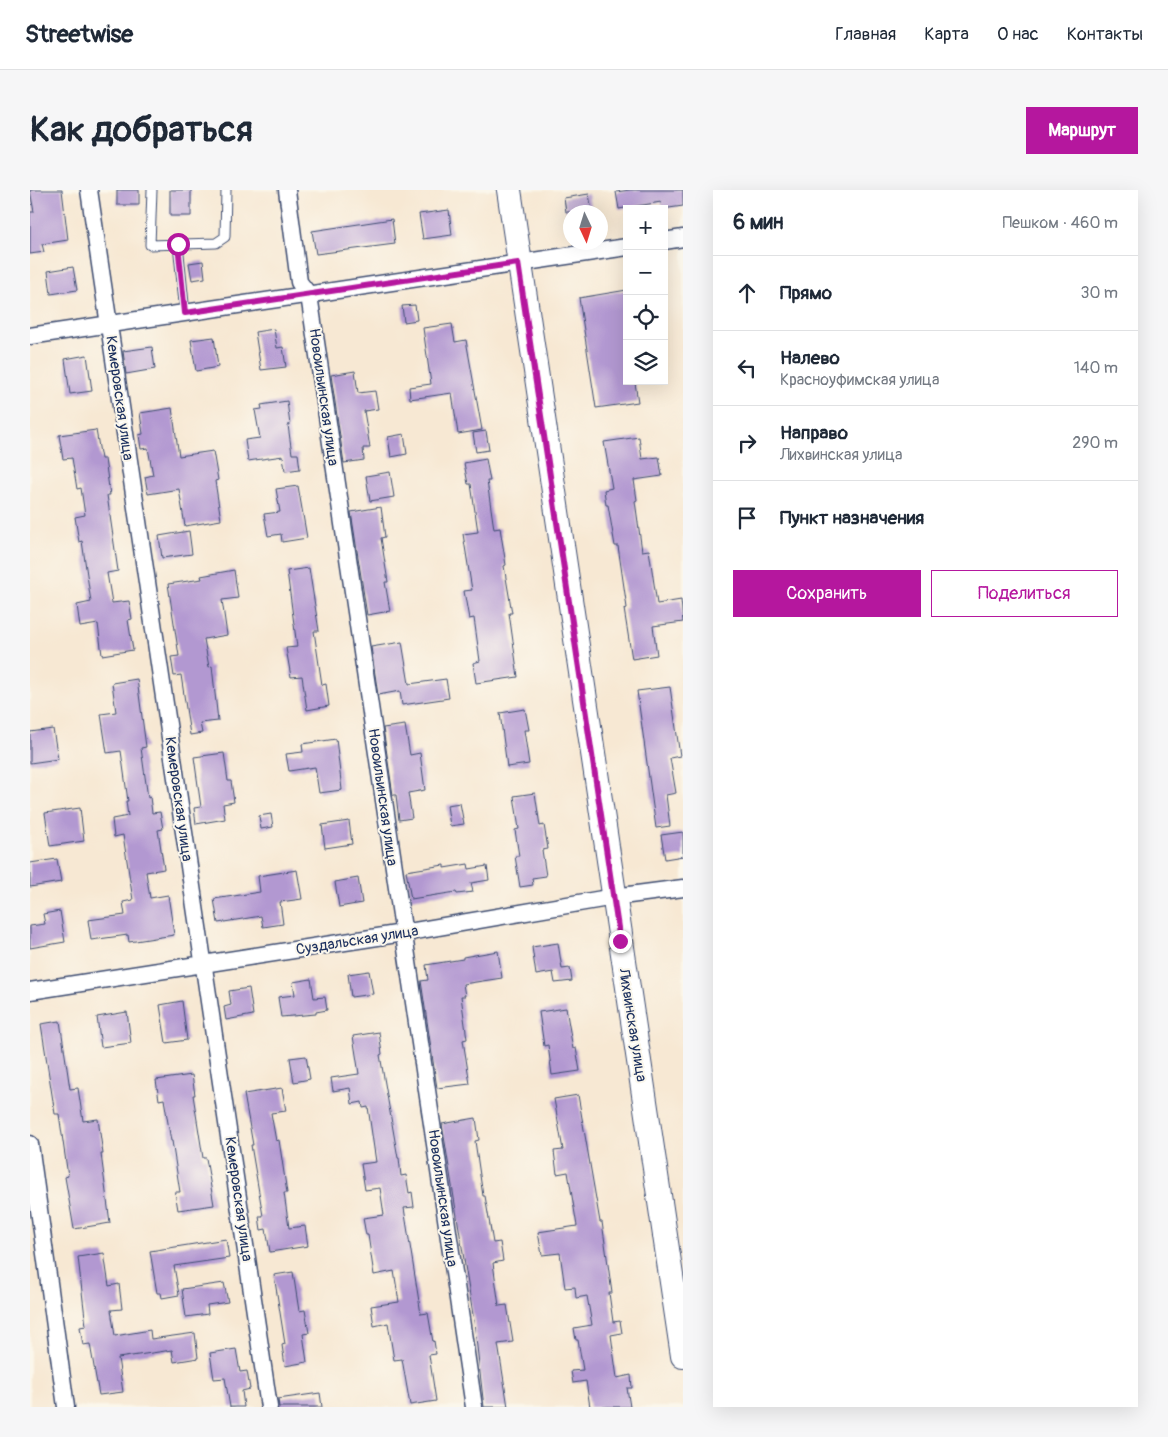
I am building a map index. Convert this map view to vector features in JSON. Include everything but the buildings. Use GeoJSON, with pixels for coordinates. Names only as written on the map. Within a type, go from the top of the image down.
{"type":"FeatureCollection","features":[{"type":"Feature","properties":{"kind":"main road","name":"Лихвинская улица"},"geometry":{"type":"LineString","coordinates":[[509,190],[518,263],[683,1356]]}},
{"type":"Feature","properties":{"kind":"street","name":"Кемеровская улица"},"geometry":{"type":"LineString","coordinates":[[89,190],[270,1407]]}},
{"type":"Feature","properties":{"kind":"street","name":"Новоильинская улица"},"geometry":{"type":"LineString","coordinates":[[287,190],[299,282],[309,295],[474,1407]]}},
{"type":"Feature","properties":{"kind":"street"},"geometry":{"type":"LineString","coordinates":[[668,240],[683,238]]}},
{"type":"Feature","properties":{"kind":"street"},"geometry":{"type":"LineString","coordinates":[[30,336],[623,248]]}},
{"type":"Feature","properties":{"kind":"street","name":"Суздальская улица"},"geometry":{"type":"LineString","coordinates":[[30,991],[683,888]]}},
{"type":"Feature","properties":{"kind":"street"},"geometry":{"type":"LineString","coordinates":[[30,1144],[66,1407]]}},
{"type":"Feature","properties":{"kind":"lane"},"geometry":{"type":"LineString","coordinates":[[152,190],[150,245],[216,243],[224,238],[226,190]]}},
{"type":"Feature","properties":{"kind":"lane"},"geometry":{"type":"LineString","coordinates":[[178,244],[185,313]]}},
{"type":"Feature","properties":{"kind":"route"},"geometry":{"type":"LineString","coordinates":[[178,244],[185,313],[518,263],[620,941]]}}]}
